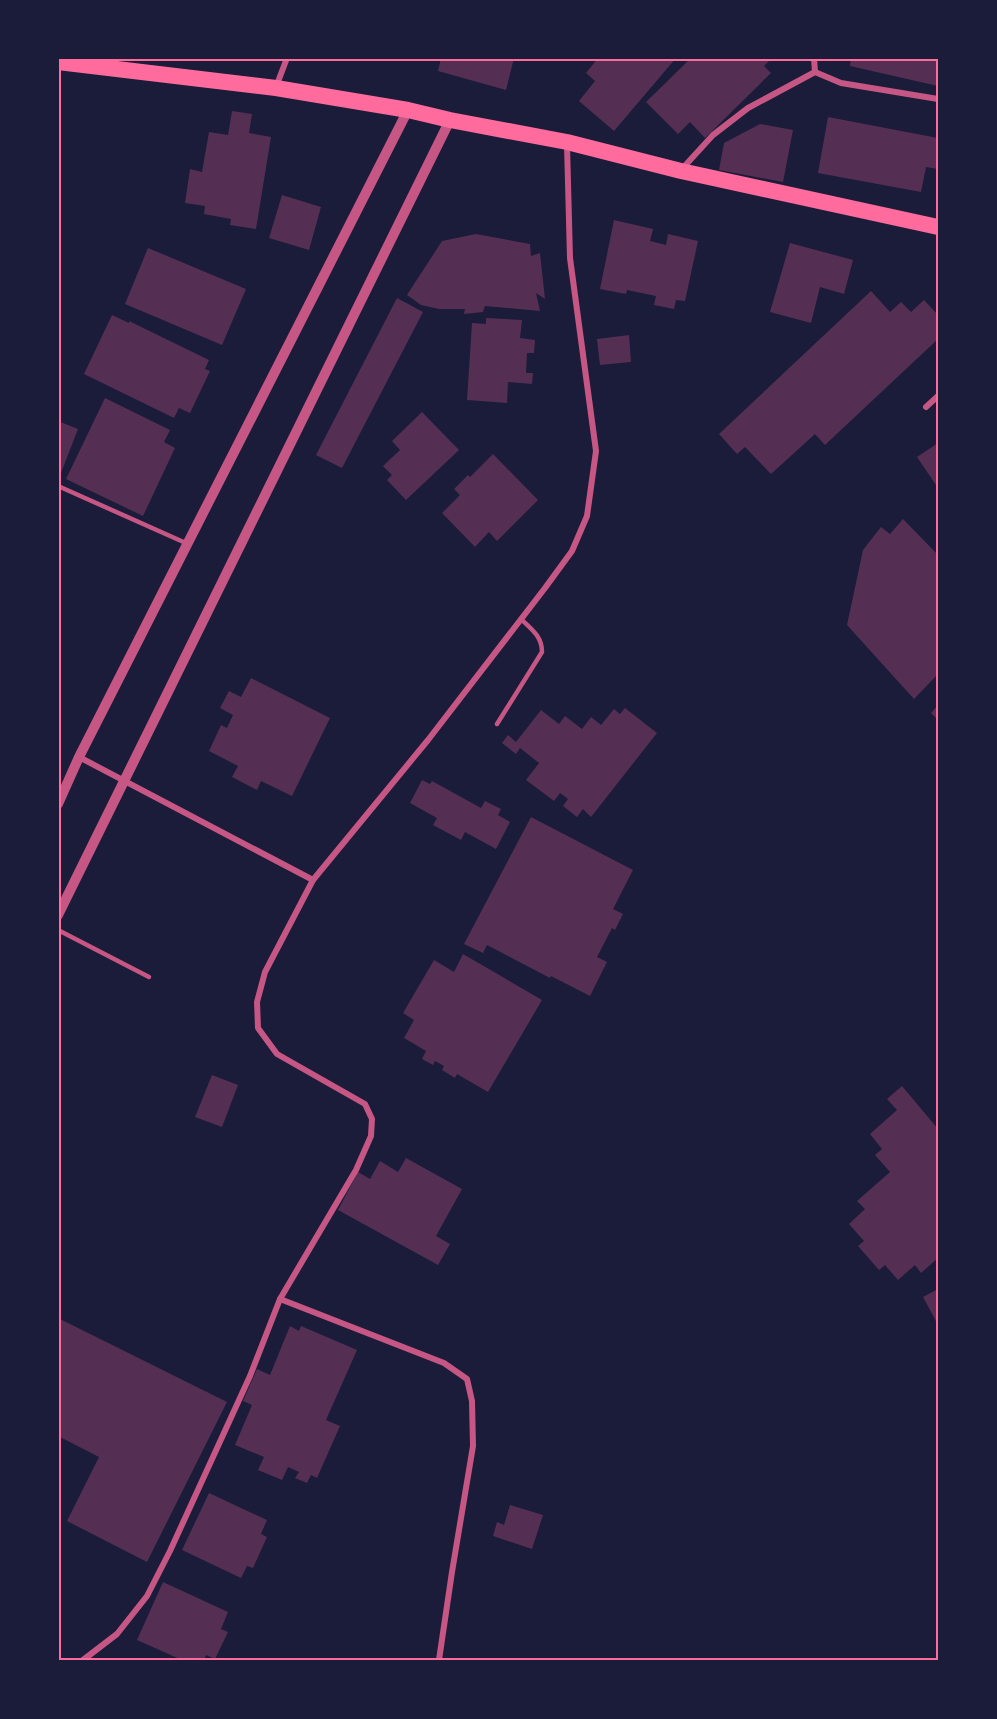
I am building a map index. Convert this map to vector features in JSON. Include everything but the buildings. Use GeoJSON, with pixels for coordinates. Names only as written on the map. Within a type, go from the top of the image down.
{"type":"FeatureCollection","features":[{"type":"Feature","properties":{"kind":"highway"},"geometry":{"type":"LineString","coordinates":[[58,62],[276,88],[408,110],[567,142],[681,171],[939,227]]}},
{"type":"Feature","properties":{"kind":"street"},"geometry":{"type":"LineString","coordinates":[[276,88],[286,58]]}},
{"type":"Feature","properties":{"kind":"street"},"geometry":{"type":"LineString","coordinates":[[814,58],[815,72]]}},
{"type":"Feature","properties":{"kind":"street"},"geometry":{"type":"LineString","coordinates":[[815,72],[841,83],[939,99]]}},
{"type":"Feature","properties":{"kind":"street"},"geometry":{"type":"LineString","coordinates":[[681,171],[713,135],[748,108],[815,72]]}},
{"type":"Feature","properties":{"kind":"street"},"geometry":{"type":"LineString","coordinates":[[58,804],[408,110]]}},
{"type":"Feature","properties":{"kind":"street"},"geometry":{"type":"LineString","coordinates":[[58,915],[450,120]]}},
{"type":"Feature","properties":{"kind":"street"},"geometry":{"type":"LineString","coordinates":[[83,1660],[117,1634],[147,1596],[250,1376],[280,1299],[356,1170],[371,1136],[372,1119],[365,1104],[277,1054],[258,1028],[257,1002],[265,972],[313,880],[428,740],[572,552],[587,516],[596,451],[570,258],[567,142]]}},
{"type":"Feature","properties":{"kind":"street"},"geometry":{"type":"LineString","coordinates":[[926,407],[939,396]]}},
{"type":"Feature","properties":{"kind":"street"},"geometry":{"type":"LineString","coordinates":[[80,757],[313,880]]}},
{"type":"Feature","properties":{"kind":"street"},"geometry":{"type":"LineString","coordinates":[[280,1299],[444,1363],[467,1380],[472,1401],[473,1446],[439,1660]]}},
{"type":"Feature","properties":{"kind":"lane"},"geometry":{"type":"LineString","coordinates":[[58,486],[189,544]]}},
{"type":"Feature","properties":{"kind":"lane"},"geometry":{"type":"LineString","coordinates":[[496,724],[542,652],[540,639],[521,619]]}},
{"type":"Feature","properties":{"kind":"lane"},"geometry":{"type":"LineString","coordinates":[[58,930],[149,977]]}}]}
